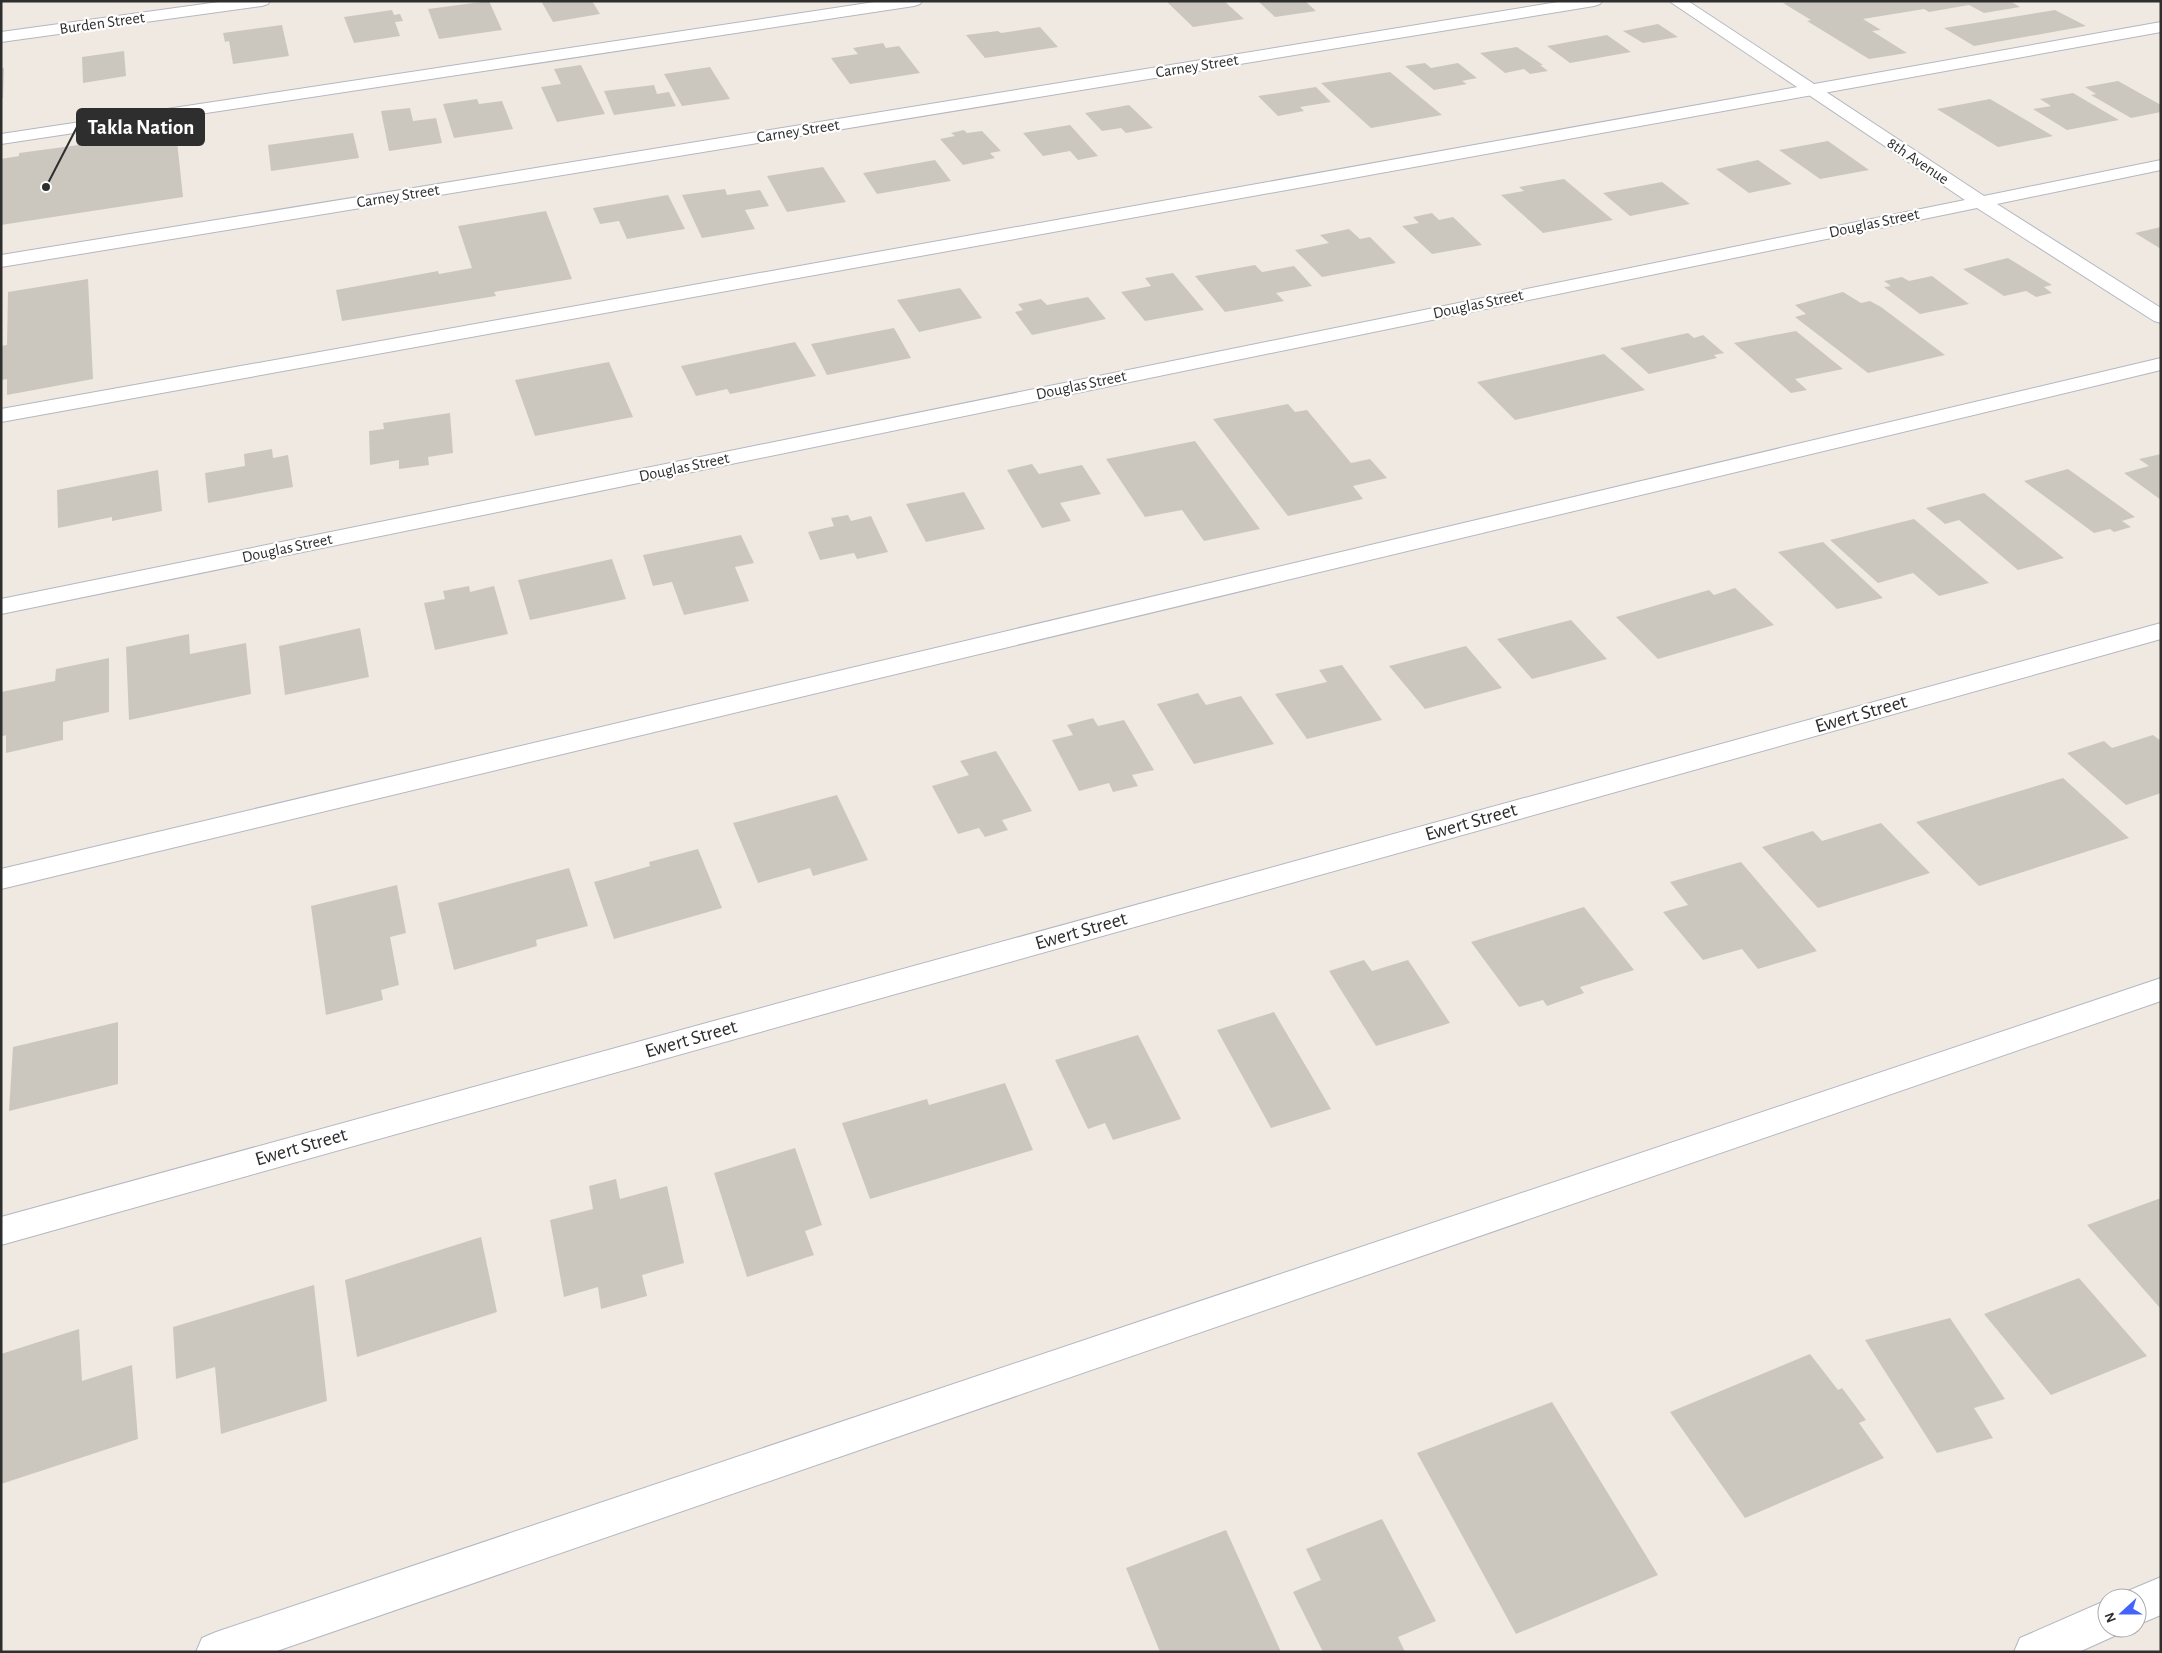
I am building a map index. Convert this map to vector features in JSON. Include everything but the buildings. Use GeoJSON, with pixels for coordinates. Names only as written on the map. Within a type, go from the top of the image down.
{"type":"FeatureCollection","features":[{"type":"Feature","properties":{"kind":"street","name":"Burden Street"},"geometry":{"type":"LineString","coordinates":[[1,37],[262,1]]}},
{"type":"Feature","properties":{"kind":"street"},"geometry":{"type":"LineString","coordinates":[[1,139],[914,1]]}},
{"type":"Feature","properties":{"kind":"street","name":"Carney Street"},"geometry":{"type":"LineString","coordinates":[[1,261],[1594,1]]}},
{"type":"Feature","properties":{"kind":"street","name":"8th Avenue"},"geometry":{"type":"LineString","coordinates":[[1677,1],[1979,201],[2161,317]]}},
{"type":"Feature","properties":{"kind":"street"},"geometry":{"type":"LineString","coordinates":[[1,416],[2161,27]]}},
{"type":"Feature","properties":{"kind":"street","name":"Douglas Street"},"geometry":{"type":"LineString","coordinates":[[1,607],[2161,165]]}},
{"type":"Feature","properties":{"kind":"street"},"geometry":{"type":"LineString","coordinates":[[1,879],[2161,364]]}},
{"type":"Feature","properties":{"kind":"street","name":"Ewert Street"},"geometry":{"type":"LineString","coordinates":[[1,1231],[2161,631]]}},
{"type":"Feature","properties":{"kind":"street"},"geometry":{"type":"LineString","coordinates":[[216,1652],[2161,989]]}},
{"type":"Feature","properties":{"kind":"street"},"geometry":{"type":"LineString","coordinates":[[2147,1602],[2161,1596]]}},
{"type":"Feature","properties":{"kind":"street"},"geometry":{"type":"LineString","coordinates":[[2034,1652],[2097,1624]]}},
{"type":"Feature","properties":{"kind":"place","name":"Takla Nation"},"geometry":{"type":"Point","coordinates":[46,187]}}]}
